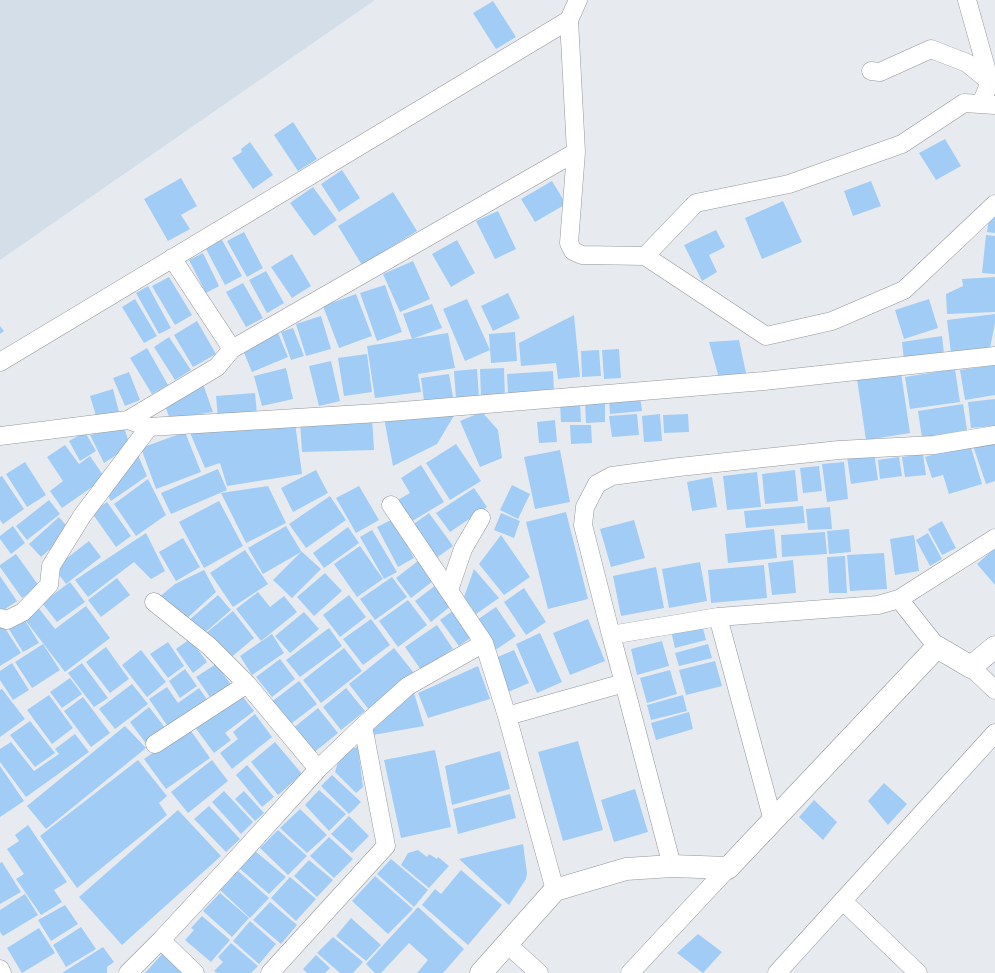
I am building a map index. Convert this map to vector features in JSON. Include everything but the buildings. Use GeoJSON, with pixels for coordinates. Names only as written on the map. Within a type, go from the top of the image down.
{"type":"FeatureCollection","features":[{"type":"Feature","properties":{"kind":"street"},"geometry":{"type":"LineString","coordinates":[[578,0],[569,20],[576,152],[569,243],[573,251],[582,256],[645,256],[766,336],[832,321],[904,290],[995,204]]}},
{"type":"Feature","properties":{"kind":"street"},"geometry":{"type":"LineString","coordinates":[[645,256],[696,203],[789,184],[902,144],[964,103],[988,105],[990,82],[967,0]]}},
{"type":"Feature","properties":{"kind":"street"},"geometry":{"type":"LineString","coordinates":[[0,362],[569,20]]}},
{"type":"Feature","properties":{"kind":"street"},"geometry":{"type":"LineString","coordinates":[[871,71],[880,72],[931,49],[967,64],[990,82]]}},
{"type":"Feature","properties":{"kind":"street"},"geometry":{"type":"LineString","coordinates":[[0,436],[128,420],[217,366],[232,349],[576,152]]}},
{"type":"Feature","properties":{"kind":"street"},"geometry":{"type":"LineString","coordinates":[[172,258],[232,349]]}},
{"type":"Feature","properties":{"kind":"street"},"geometry":{"type":"LineString","coordinates":[[128,420],[149,427],[378,413],[756,382],[995,356]]}},
{"type":"Feature","properties":{"kind":"street"},"geometry":{"type":"LineString","coordinates":[[0,618],[7,620],[23,612],[49,585],[51,566],[82,516],[149,427]]}},
{"type":"Feature","properties":{"kind":"street"},"geometry":{"type":"LineString","coordinates":[[672,866],[583,525],[585,507],[597,484],[612,476],[679,467],[839,450],[934,445],[995,435]]}},
{"type":"Feature","properties":{"kind":"street"},"geometry":{"type":"LineString","coordinates":[[392,505],[484,643],[507,716],[555,890]]}},
{"type":"Feature","properties":{"kind":"street"},"geometry":{"type":"LineString","coordinates":[[449,590],[463,549],[481,518]]}},
{"type":"Feature","properties":{"kind":"street"},"geometry":{"type":"LineString","coordinates":[[611,635],[718,617],[878,605],[899,599],[995,538]]}},
{"type":"Feature","properties":{"kind":"street"},"geometry":{"type":"LineString","coordinates":[[899,599],[937,647],[971,667],[995,690]]}},
{"type":"Feature","properties":{"kind":"street"},"geometry":{"type":"LineString","coordinates":[[154,602],[209,646],[247,684],[318,770]]}},
{"type":"Feature","properties":{"kind":"street"},"geometry":{"type":"LineString","coordinates":[[718,617],[773,821]]}},
{"type":"Feature","properties":{"kind":"street"},"geometry":{"type":"LineString","coordinates":[[128,973],[161,940],[318,770],[363,726],[408,686],[484,643]]}},
{"type":"Feature","properties":{"kind":"street"},"geometry":{"type":"LineString","coordinates":[[630,973],[937,647]]}},
{"type":"Feature","properties":{"kind":"street"},"geometry":{"type":"LineString","coordinates":[[971,667],[995,647]]}},
{"type":"Feature","properties":{"kind":"street"},"geometry":{"type":"LineString","coordinates":[[507,716],[624,683]]}},
{"type":"Feature","properties":{"kind":"street"},"geometry":{"type":"LineString","coordinates":[[155,744],[247,684]]}},
{"type":"Feature","properties":{"kind":"street"},"geometry":{"type":"LineString","coordinates":[[270,973],[386,846],[363,726]]}},
{"type":"Feature","properties":{"kind":"street"},"geometry":{"type":"LineString","coordinates":[[777,973],[995,732]]}},
{"type":"Feature","properties":{"kind":"street"},"geometry":{"type":"LineString","coordinates":[[482,973],[555,890],[626,869],[672,866],[728,868]]}},
{"type":"Feature","properties":{"kind":"street"},"geometry":{"type":"LineString","coordinates":[[843,901],[918,973]]}},
{"type":"Feature","properties":{"kind":"street"},"geometry":{"type":"LineString","coordinates":[[161,940],[195,973]]}},
{"type":"Feature","properties":{"kind":"street"},"geometry":{"type":"LineString","coordinates":[[507,944],[539,973]]}},
{"type":"Feature","properties":{"kind":"street"},"geometry":{"type":"LineString","coordinates":[[0,969],[2,973]]}},
{"type":"Feature","properties":{"kind":"shaded area"},"geometry":{"type":"Polygon","coordinates":[[[0,0],[375,0],[0,260],[0,0]]]}}]}
